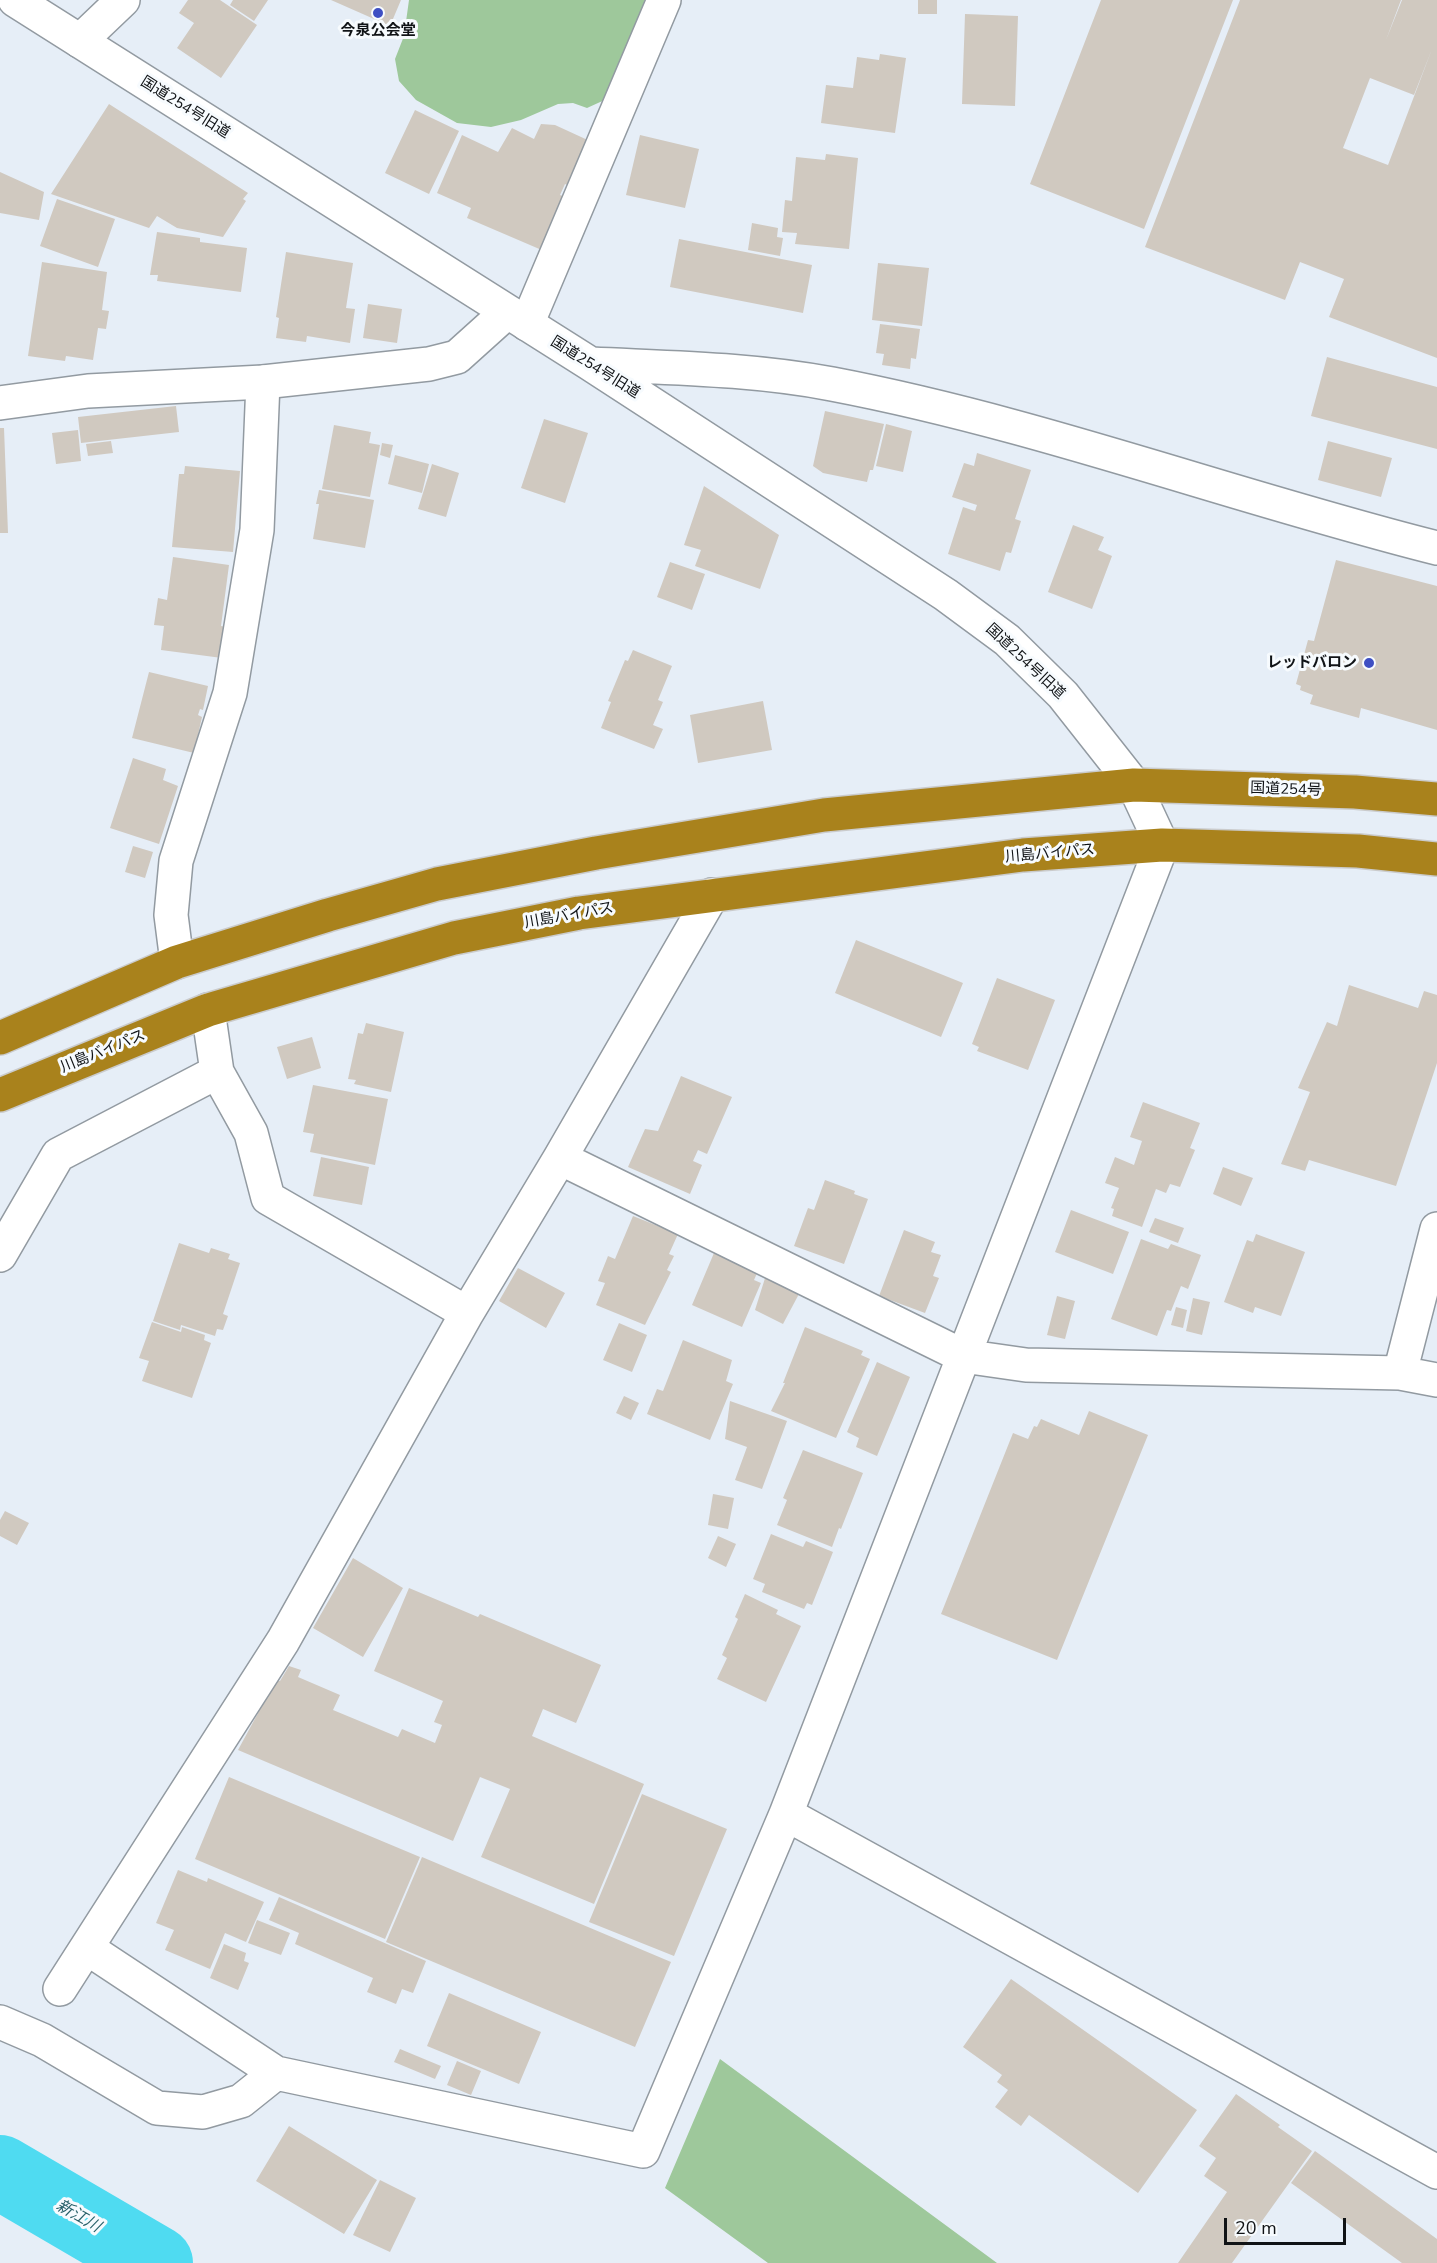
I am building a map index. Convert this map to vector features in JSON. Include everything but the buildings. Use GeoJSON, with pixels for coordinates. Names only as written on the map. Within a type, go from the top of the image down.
{"type":"FeatureCollection","features":[{"type":"Feature","properties":{"kind":"highway","name":"国道254号"},"geometry":{"type":"LineString","coordinates":[[1134,785],[1355,792],[1437,799]]}},
{"type":"Feature","properties":{"kind":"highway"},"geometry":{"type":"LineString","coordinates":[[0,1038],[177,962],[437,884],[596,853],[824,815],[1134,785]]}},
{"type":"Feature","properties":{"kind":"highway"},"geometry":{"type":"LineString","coordinates":[[1162,845],[1358,851],[1437,859]]}},
{"type":"Feature","properties":{"kind":"highway","name":"川島バイパス"},"geometry":{"type":"LineString","coordinates":[[0,1095],[208,1010],[454,938],[579,913],[1023,855],[1162,845]]}},
{"type":"Feature","properties":{"kind":"street","name":"国道254号旧道"},"geometry":{"type":"LineString","coordinates":[[15,0],[589,363],[946,595],[1007,640],[1063,694],[1134,785],[1162,845]]}},
{"type":"Feature","properties":{"kind":"street"},"geometry":{"type":"LineString","coordinates":[[80,41],[123,0]]}},
{"type":"Feature","properties":{"kind":"street"},"geometry":{"type":"LineString","coordinates":[[0,403],[88,391],[263,382],[429,364],[457,357],[517,318],[664,0]]}},
{"type":"Feature","properties":{"kind":"street"},"geometry":{"type":"LineString","coordinates":[[589,363],[723,370],[830,383],[956,410],[1351,526],[1437,548]]}},
{"type":"Feature","properties":{"kind":"street"},"geometry":{"type":"LineString","coordinates":[[177,962],[171,915],[176,861],[230,693],[257,530],[263,382]]}},
{"type":"Feature","properties":{"kind":"street"},"geometry":{"type":"LineString","coordinates":[[87,1948],[276,2073],[643,2151],[786,1814],[1162,845]]}},
{"type":"Feature","properties":{"kind":"street"},"geometry":{"type":"LineString","coordinates":[[60,1989],[283,1641],[466,1313],[560,1158],[712,896]]}},
{"type":"Feature","properties":{"kind":"street"},"geometry":{"type":"LineString","coordinates":[[208,1010],[217,1072],[251,1133],[268,1198],[466,1313]]}},
{"type":"Feature","properties":{"kind":"street"},"geometry":{"type":"LineString","coordinates":[[0,1255],[58,1155],[217,1072]]}},
{"type":"Feature","properties":{"kind":"street"},"geometry":{"type":"LineString","coordinates":[[560,1158],[963,1356],[1026,1365],[1400,1373],[1437,1380]]}},
{"type":"Feature","properties":{"kind":"street"},"geometry":{"type":"LineString","coordinates":[[1400,1373],[1437,1229]]}},
{"type":"Feature","properties":{"kind":"street"},"geometry":{"type":"LineString","coordinates":[[786,1814],[1435,2165]]}},
{"type":"Feature","properties":{"kind":"street"},"geometry":{"type":"LineString","coordinates":[[0,2022],[42,2040],[157,2108],[203,2112],[241,2101],[276,2073]]}},
{"type":"Feature","properties":{"kind":"green space"},"geometry":{"type":"Polygon","coordinates":[[[409,0],[645,0],[638,29],[609,98],[587,108],[573,103],[558,104],[521,120],[491,127],[457,123],[416,100],[399,81],[395,59],[404,36],[409,0]]]}},
{"type":"Feature","properties":{"kind":"green space"},"geometry":{"type":"Polygon","coordinates":[[[720,2059],[997,2263],[768,2263],[665,2188],[720,2059]]]}},
{"type":"Feature","properties":{"kind":"waterway","name":"新江川"},"geometry":{"type":"LineString","coordinates":[[0,2172],[156,2263]]}},
{"type":"Feature","properties":{"kind":"place","name":"今泉公会堂"},"geometry":{"type":"Point","coordinates":[378,13]}},
{"type":"Feature","properties":{"kind":"place","name":"レッドバロン"},"geometry":{"type":"Point","coordinates":[1369,663]}}]}
